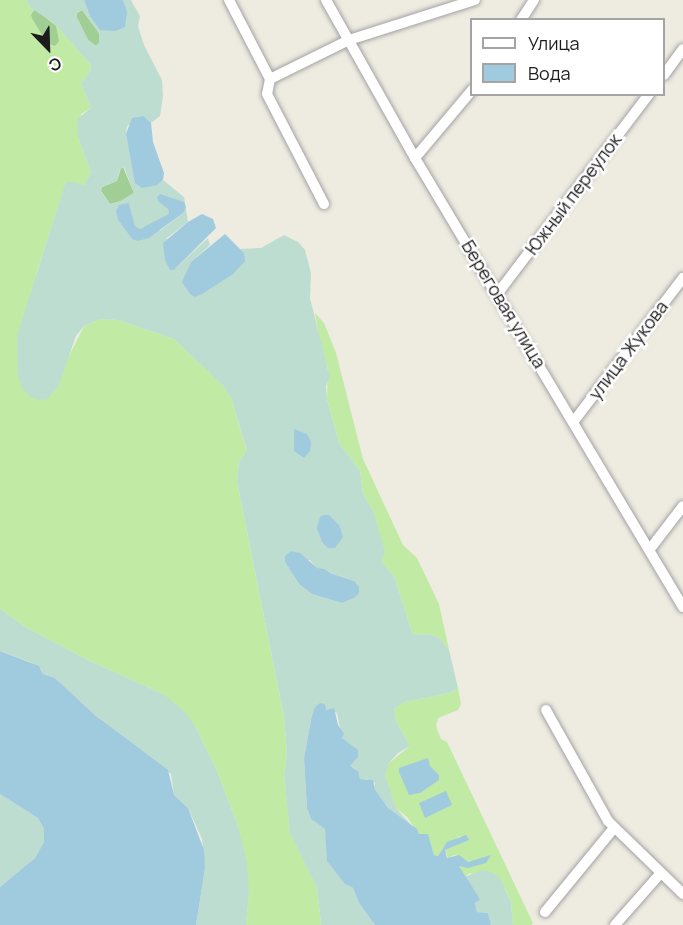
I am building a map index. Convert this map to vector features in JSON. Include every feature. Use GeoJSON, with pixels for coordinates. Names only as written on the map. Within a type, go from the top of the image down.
{"type":"FeatureCollection","features":[{"type":"Feature","properties":{"kind":"street"},"geometry":{"type":"LineString","coordinates":[[229,0],[270,79],[267,94],[324,204]]}},
{"type":"Feature","properties":{"kind":"street","name":"Береговая улица"},"geometry":{"type":"LineString","coordinates":[[326,0],[415,158],[498,293],[683,607]]}},
{"type":"Feature","properties":{"kind":"street"},"geometry":{"type":"LineString","coordinates":[[270,79],[348,40],[475,0]]}},
{"type":"Feature","properties":{"kind":"street"},"geometry":{"type":"LineString","coordinates":[[522,18],[534,0]]}},
{"type":"Feature","properties":{"kind":"street"},"geometry":{"type":"LineString","coordinates":[[665,72],[683,49]]}},
{"type":"Feature","properties":{"kind":"street"},"geometry":{"type":"LineString","coordinates":[[415,158],[470,91]]}},
{"type":"Feature","properties":{"kind":"street","name":"Южный переулок"},"geometry":{"type":"LineString","coordinates":[[498,293],[647,96]]}},
{"type":"Feature","properties":{"kind":"street","name":"улица Жукова"},"geometry":{"type":"LineString","coordinates":[[574,421],[683,278]]}},
{"type":"Feature","properties":{"kind":"street"},"geometry":{"type":"LineString","coordinates":[[650,549],[683,506]]}},
{"type":"Feature","properties":{"kind":"street"},"geometry":{"type":"LineString","coordinates":[[546,710],[576,767],[614,828],[683,894]]}},
{"type":"Feature","properties":{"kind":"street"},"geometry":{"type":"LineString","coordinates":[[545,912],[614,828]]}},
{"type":"Feature","properties":{"kind":"street"},"geometry":{"type":"LineString","coordinates":[[615,925],[660,874]]}},
{"type":"Feature","properties":{"kind":"green space"},"geometry":{"type":"Polygon","coordinates":[[[0,0],[27,0],[29,7],[53,22],[90,64],[91,69],[81,84],[91,108],[81,114],[78,137],[91,172],[84,185],[66,182],[36,275],[68,358],[84,326],[100,319],[118,320],[174,339],[224,387],[232,400],[247,452],[239,462],[237,481],[284,717],[287,753],[284,775],[290,832],[317,888],[321,925],[246,925],[249,893],[238,826],[216,769],[195,726],[163,694],[92,662],[27,628],[0,609],[0,0]]]}},
{"type":"Feature","properties":{"kind":"green space"},"geometry":{"type":"Polygon","coordinates":[[[27,0],[84,0],[90,16],[125,6],[123,0],[131,0],[140,16],[138,26],[144,45],[162,80],[163,96],[160,116],[151,123],[144,116],[127,126],[126,134],[133,171],[157,185],[163,180],[184,197],[188,222],[167,238],[174,270],[208,238],[210,245],[191,262],[188,269],[244,253],[240,249],[261,248],[284,235],[298,242],[305,250],[311,273],[310,298],[330,378],[326,386],[327,399],[339,443],[360,471],[363,494],[373,510],[385,552],[381,561],[394,576],[413,635],[429,634],[441,639],[449,650],[458,688],[449,693],[405,702],[394,709],[396,721],[410,746],[398,753],[389,763],[385,775],[396,808],[411,825],[388,808],[374,790],[375,783],[367,779],[360,779],[356,769],[349,766],[358,757],[342,738],[337,713],[326,710],[311,720],[304,758],[307,808],[311,819],[325,829],[329,857],[345,884],[353,888],[359,903],[375,925],[321,925],[317,888],[290,833],[284,775],[287,753],[284,717],[237,481],[239,462],[247,451],[232,400],[224,387],[174,339],[118,320],[100,319],[84,326],[76,336],[58,387],[47,399],[39,400],[31,397],[23,390],[18,377],[17,336],[64,187],[66,182],[84,185],[91,172],[78,137],[77,119],[91,108],[81,84],[91,69],[90,64],[53,22],[29,7],[27,0]],[[82,10],[77,12],[77,18],[88,40],[96,46],[99,43],[99,33],[82,10]],[[124,167],[120,169],[117,181],[102,187],[101,192],[110,204],[121,201],[134,193],[124,167]],[[129,203],[118,220],[132,239],[161,230],[183,213],[168,209],[169,214],[165,219],[139,229],[135,226],[129,203]],[[310,560],[285,562],[299,584],[312,594],[342,603],[354,598],[354,581],[316,568],[310,560]]]}},
{"type":"Feature","properties":{"kind":"green space"},"geometry":{"type":"Polygon","coordinates":[[[35,9],[56,26],[59,41],[55,46],[47,43],[33,20],[31,15],[35,9]]]}},
{"type":"Feature","properties":{"kind":"green space"},"geometry":{"type":"Polygon","coordinates":[[[82,10],[99,33],[99,43],[96,46],[88,40],[77,18],[77,13],[82,10]]]}},
{"type":"Feature","properties":{"kind":"green space"},"geometry":{"type":"Polygon","coordinates":[[[123,167],[134,193],[121,201],[110,204],[101,191],[102,187],[117,181],[123,167]]]}},
{"type":"Feature","properties":{"kind":"green space"},"geometry":{"type":"Polygon","coordinates":[[[315,313],[324,323],[336,353],[363,459],[403,545],[417,558],[439,604],[449,650],[441,639],[429,634],[413,635],[394,576],[381,561],[373,510],[363,494],[360,471],[339,443],[327,399],[328,368],[323,357],[315,313]]]}},
{"type":"Feature","properties":{"kind":"green space"},"geometry":{"type":"Polygon","coordinates":[[[0,609],[27,628],[92,662],[163,694],[184,711],[195,726],[216,769],[238,826],[247,863],[249,893],[246,925],[196,925],[205,868],[202,839],[188,808],[174,795],[171,774],[96,716],[55,678],[43,674],[41,669],[30,662],[0,651],[0,609]]]}},
{"type":"Feature","properties":{"kind":"green space"},"geometry":{"type":"Polygon","coordinates":[[[458,688],[461,704],[458,710],[438,718],[436,726],[441,739],[447,742],[533,923],[531,925],[513,925],[511,902],[505,888],[470,873],[464,877],[459,865],[464,867],[473,861],[465,862],[461,857],[454,855],[448,858],[445,850],[463,841],[460,836],[443,848],[438,856],[434,855],[428,834],[419,834],[407,817],[396,808],[390,792],[385,775],[388,764],[410,746],[396,721],[394,709],[405,702],[449,693],[458,688]]]}},
{"type":"Feature","properties":{"kind":"green space"},"geometry":{"type":"Polygon","coordinates":[[[0,794],[38,818],[44,829],[44,842],[35,858],[0,887],[0,794]]]}},
{"type":"Feature","properties":{"kind":"green space"},"geometry":{"type":"Polygon","coordinates":[[[482,870],[492,872],[500,878],[511,902],[513,925],[491,925],[488,913],[477,912],[475,903],[480,900],[464,877],[482,870]]]}},
{"type":"Feature","properties":{"kind":"water"},"geometry":{"type":"Polygon","coordinates":[[[84,0],[123,0],[127,12],[125,27],[115,31],[100,30],[90,16],[84,0]]]}},
{"type":"Feature","properties":{"kind":"water"},"geometry":{"type":"Polygon","coordinates":[[[144,116],[151,123],[153,142],[164,173],[163,180],[157,185],[142,188],[135,183],[126,134],[132,118],[144,116]]]}},
{"type":"Feature","properties":{"kind":"water"},"geometry":{"type":"Polygon","coordinates":[[[160,194],[184,202],[186,207],[183,213],[149,238],[138,241],[132,239],[118,220],[116,211],[119,205],[129,203],[135,226],[140,229],[169,214],[168,209],[158,201],[157,197],[160,194]]]}},
{"type":"Feature","properties":{"kind":"water"},"geometry":{"type":"Polygon","coordinates":[[[202,214],[213,219],[216,228],[174,270],[170,270],[165,260],[163,243],[188,222],[202,214]]]}},
{"type":"Feature","properties":{"kind":"water"},"geometry":{"type":"Polygon","coordinates":[[[225,234],[244,253],[245,261],[233,274],[195,297],[190,294],[182,282],[191,262],[225,234]]]}},
{"type":"Feature","properties":{"kind":"water"},"geometry":{"type":"Polygon","coordinates":[[[294,429],[307,434],[311,442],[310,451],[304,458],[294,451],[294,429]]]}},
{"type":"Feature","properties":{"kind":"water"},"geometry":{"type":"Polygon","coordinates":[[[329,515],[339,525],[343,537],[335,548],[328,548],[322,542],[317,528],[320,517],[329,515]]]}},
{"type":"Feature","properties":{"kind":"water"},"geometry":{"type":"Polygon","coordinates":[[[291,551],[300,553],[317,568],[354,581],[359,587],[359,593],[342,603],[312,594],[299,584],[285,562],[285,556],[291,551]]]}},
{"type":"Feature","properties":{"kind":"water"},"geometry":{"type":"Polygon","coordinates":[[[0,651],[39,666],[43,674],[55,678],[96,716],[168,770],[174,795],[188,808],[204,850],[205,868],[196,925],[0,925],[0,887],[35,858],[44,842],[44,829],[38,818],[0,794],[0,651]]]}},
{"type":"Feature","properties":{"kind":"water"},"geometry":{"type":"Polygon","coordinates":[[[320,703],[325,704],[326,710],[334,708],[338,725],[344,734],[342,738],[358,750],[358,757],[350,766],[358,771],[360,779],[373,780],[375,790],[388,808],[417,829],[419,834],[428,834],[434,855],[438,856],[447,842],[466,835],[469,840],[445,850],[447,858],[459,855],[468,862],[491,855],[486,863],[468,868],[459,866],[480,900],[475,903],[477,912],[488,913],[491,925],[375,925],[359,903],[353,888],[345,884],[327,861],[325,829],[311,819],[307,808],[304,758],[311,720],[315,707],[320,703]]]}},
{"type":"Feature","properties":{"kind":"water"},"geometry":{"type":"Polygon","coordinates":[[[428,758],[430,766],[439,775],[439,780],[420,793],[409,795],[399,768],[428,758]]]}},
{"type":"Feature","properties":{"kind":"water"},"geometry":{"type":"Polygon","coordinates":[[[446,791],[452,805],[425,818],[419,803],[446,791]]]}}]}
